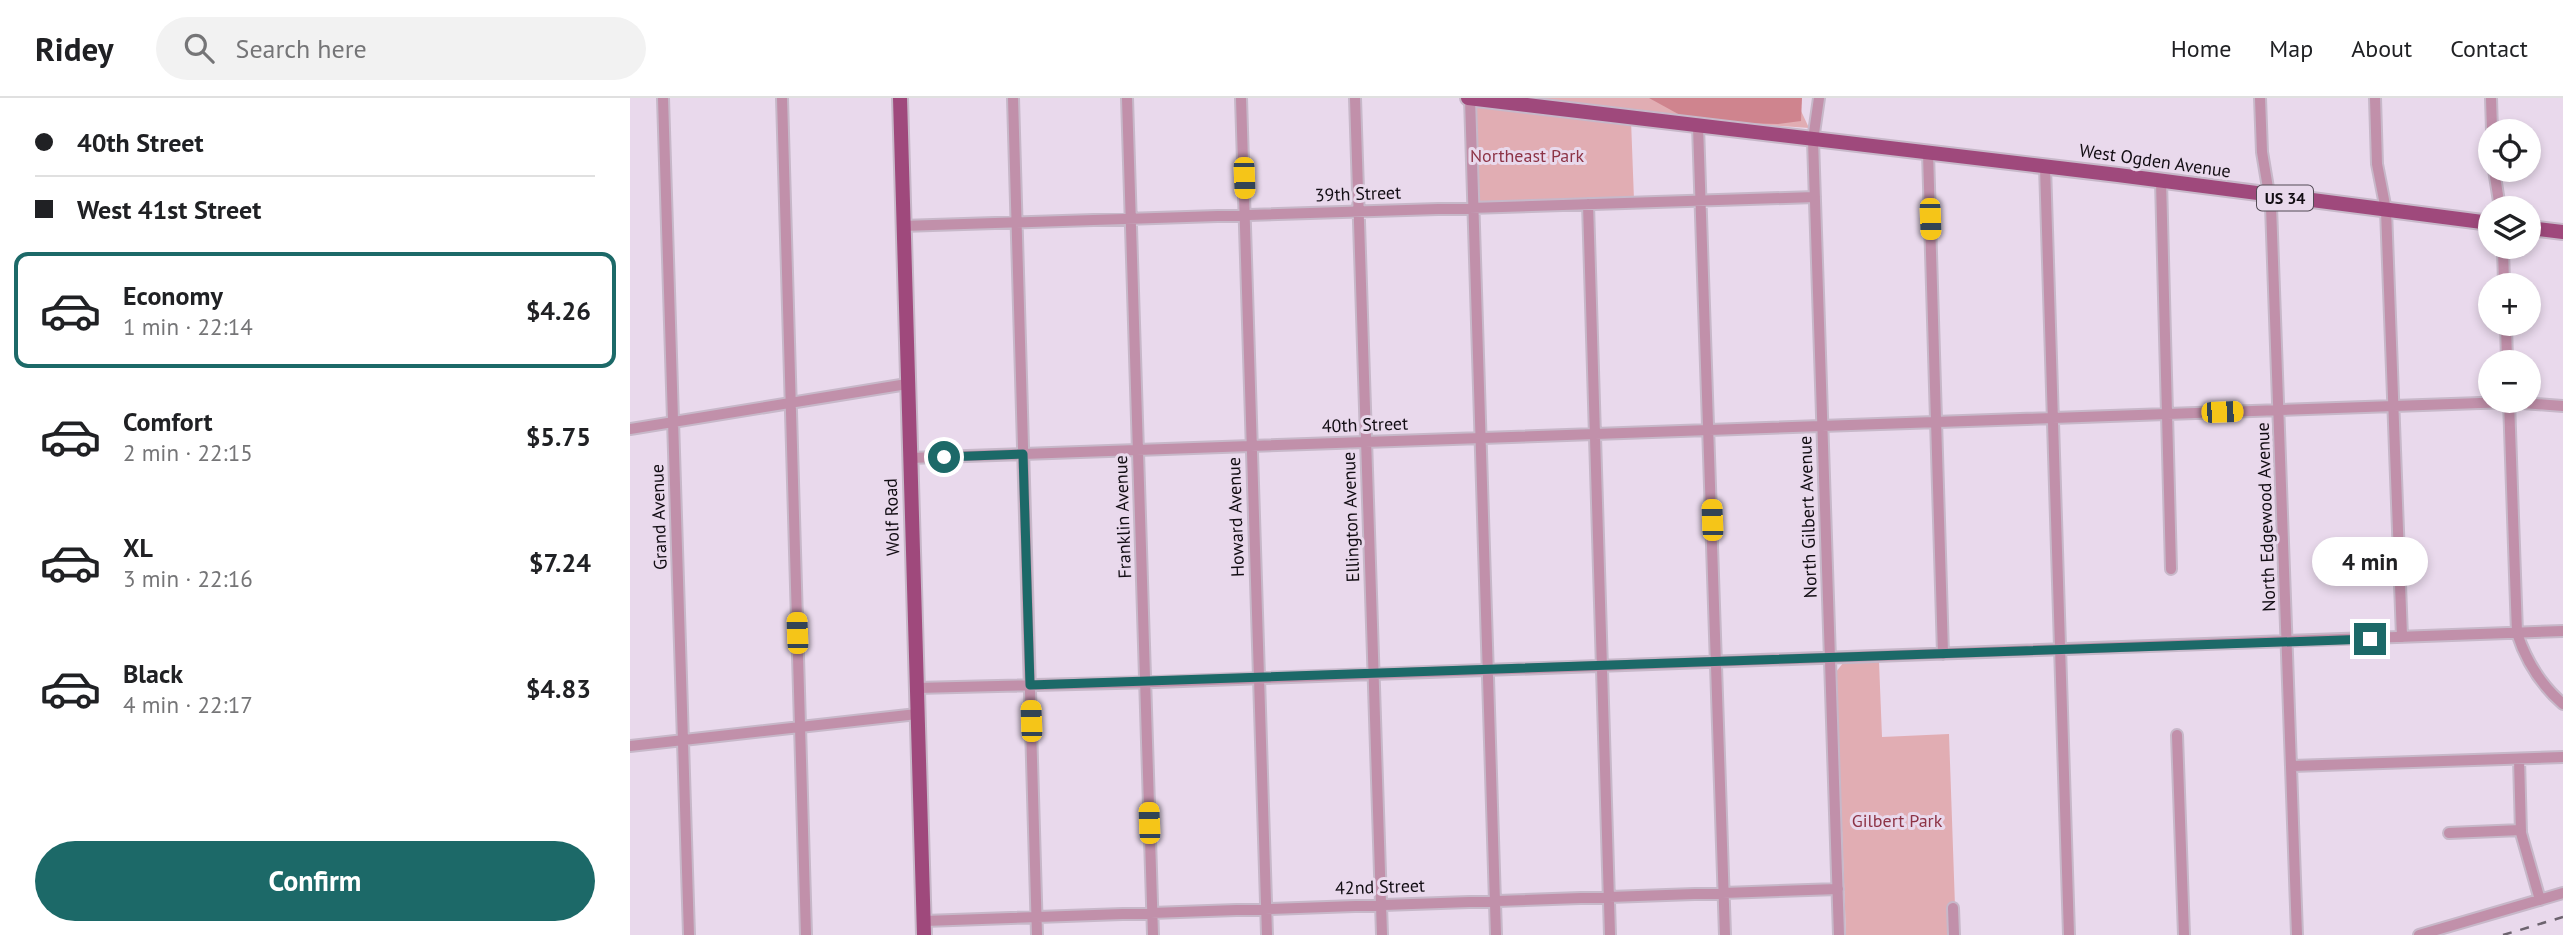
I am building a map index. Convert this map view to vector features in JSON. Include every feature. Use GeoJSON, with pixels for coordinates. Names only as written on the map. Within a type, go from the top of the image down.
{"type":"FeatureCollection","features":[{"type":"Feature","properties":{"kind":"main road","name":"Wolf Road"},"geometry":{"type":"LineString","coordinates":[[900,98],[924,928]]}},
{"type":"Feature","properties":{"kind":"main road","name":"US 34"},"geometry":{"type":"LineString","coordinates":[[1469,98],[1813,140]]}},
{"type":"Feature","properties":{"kind":"main road","name":"West Ogden Avenue"},"geometry":{"type":"LineString","coordinates":[[1813,140],[2045,166],[2478,222]]}},
{"type":"Feature","properties":{"kind":"main road"},"geometry":{"type":"LineString","coordinates":[[2541,229],[2563,232]]}},
{"type":"Feature","properties":{"kind":"street","name":"Grand Avenue"},"geometry":{"type":"LineString","coordinates":[[663,98],[688,935]]}},
{"type":"Feature","properties":{"kind":"street"},"geometry":{"type":"LineString","coordinates":[[782,98],[806,935]]}},
{"type":"Feature","properties":{"kind":"street"},"geometry":{"type":"LineString","coordinates":[[1013,98],[1037,935]]}},
{"type":"Feature","properties":{"kind":"street","name":"Franklin Avenue"},"geometry":{"type":"LineString","coordinates":[[1127,98],[1153,935]]}},
{"type":"Feature","properties":{"kind":"street","name":"Howard Avenue"},"geometry":{"type":"LineString","coordinates":[[1241,98],[1267,935]]}},
{"type":"Feature","properties":{"kind":"street","name":"Ellington Avenue"},"geometry":{"type":"LineString","coordinates":[[1355,98],[1382,935]]}},
{"type":"Feature","properties":{"kind":"street"},"geometry":{"type":"LineString","coordinates":[[1469,98],[1496,935]]}},
{"type":"Feature","properties":{"kind":"street","name":"North Gilbert Avenue"},"geometry":{"type":"LineString","coordinates":[[1819,98],[1813,140],[1839,935]]}},
{"type":"Feature","properties":{"kind":"street","name":"North Edgewood Avenue"},"geometry":{"type":"LineString","coordinates":[[2260,98],[2262,152],[2271,197],[2298,935]]}},
{"type":"Feature","properties":{"kind":"street"},"geometry":{"type":"LineString","coordinates":[[2375,98],[2377,164],[2386,210],[2402,637]]}},
{"type":"Feature","properties":{"kind":"street"},"geometry":{"type":"LineString","coordinates":[[2491,98],[2492,119]]}},
{"type":"Feature","properties":{"kind":"street"},"geometry":{"type":"LineString","coordinates":[[1698,126],[1725,935]]}},
{"type":"Feature","properties":{"kind":"street"},"geometry":{"type":"LineString","coordinates":[[1928,153],[1943,654]]}},
{"type":"Feature","properties":{"kind":"street"},"geometry":{"type":"LineString","coordinates":[[2045,166],[2069,935]]}},
{"type":"Feature","properties":{"kind":"street"},"geometry":{"type":"LineString","coordinates":[[2161,181],[2171,569]]}},
{"type":"Feature","properties":{"kind":"street","name":"39th Street"},"geometry":{"type":"LineString","coordinates":[[902,226],[1815,197]]}},
{"type":"Feature","properties":{"kind":"street"},"geometry":{"type":"LineString","coordinates":[[1588,204],[1610,935]]}},
{"type":"Feature","properties":{"kind":"street"},"geometry":{"type":"LineString","coordinates":[[630,429],[907,384]]}},
{"type":"Feature","properties":{"kind":"street","name":"40th Street"},"geometry":{"type":"LineString","coordinates":[[909,458],[2478,402]]}},
{"type":"Feature","properties":{"kind":"street","name":"40th Street"},"geometry":{"type":"LineString","coordinates":[[2541,404],[2563,406]]}},
{"type":"Feature","properties":{"kind":"street"},"geometry":{"type":"LineString","coordinates":[[2509,413],[2516,633],[2529,665],[2548,690],[2563,704]]}},
{"type":"Feature","properties":{"kind":"street"},"geometry":{"type":"LineString","coordinates":[[916,688],[2563,631]]}},
{"type":"Feature","properties":{"kind":"street"},"geometry":{"type":"LineString","coordinates":[[630,746],[917,714]]}},
{"type":"Feature","properties":{"kind":"street"},"geometry":{"type":"LineString","coordinates":[[2177,735],[2184,935]]}},
{"type":"Feature","properties":{"kind":"street"},"geometry":{"type":"LineString","coordinates":[[2292,766],[2563,757]]}},
{"type":"Feature","properties":{"kind":"street"},"geometry":{"type":"LineString","coordinates":[[2519,759],[2521,830],[2540,900]]}},
{"type":"Feature","properties":{"kind":"street"},"geometry":{"type":"LineString","coordinates":[[2449,833],[2521,830]]}},
{"type":"Feature","properties":{"kind":"street","name":"42nd Street"},"geometry":{"type":"LineString","coordinates":[[924,928],[1037,917],[1152,912],[1838,889]]}},
{"type":"Feature","properties":{"kind":"street"},"geometry":{"type":"LineString","coordinates":[[2419,935],[2563,893]]}},
{"type":"Feature","properties":{"kind":"street"},"geometry":{"type":"LineString","coordinates":[[1953,908],[1954,935]]}},
{"type":"Feature","properties":{"kind":"green space"},"geometry":{"type":"Polygon","coordinates":[[[1533,98],[1795,98],[1809,128],[1737,123],[1533,98]]]}},
{"type":"Feature","properties":{"kind":"green space","name":"Northeast Park"},"geometry":{"type":"Polygon","coordinates":[[[1474,102],[1631,120],[1634,200],[1476,206],[1474,102]]]}},
{"type":"Feature","properties":{"kind":"green space","name":"Gilbert Park"},"geometry":{"type":"Polygon","coordinates":[[[1879,662],[1882,737],[1949,734],[1955,906],[1947,907],[1948,935],[1846,935],[1836,672],[1843,663],[1879,662]]]}},
{"type":"Feature","properties":{"kind":"shaded area"},"geometry":{"type":"Polygon","coordinates":[[[1649,98],[1802,98],[1801,121],[1778,124],[1737,123],[1680,115],[1649,98]]]}},
{"type":"Feature","properties":{"kind":"railway"},"geometry":{"type":"LineString","coordinates":[[2503,935],[2563,917]]}},
{"type":"Feature","properties":{"kind":"route"},"geometry":{"type":"LineString","coordinates":[[944,457],[1023,454],[1030,685],[2370,639]]}}]}
